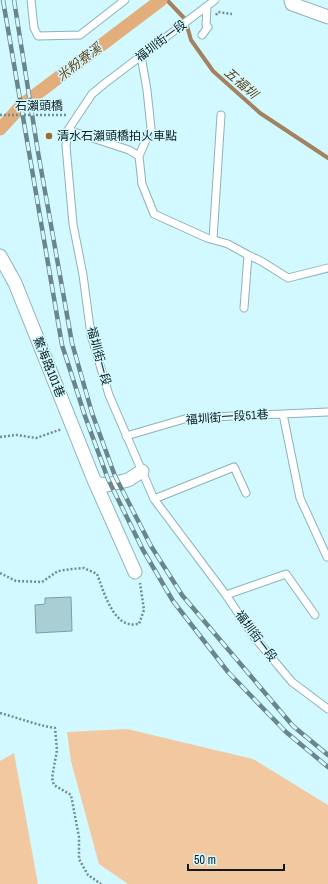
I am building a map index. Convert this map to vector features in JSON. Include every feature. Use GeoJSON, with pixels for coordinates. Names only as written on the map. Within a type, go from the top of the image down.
{"type":"FeatureCollection","features":[{"type":"Feature","properties":{"kind":"street"},"geometry":{"type":"LineString","coordinates":[[291,0],[292,4],[328,17]]}},
{"type":"Feature","properties":{"kind":"street","name":"鰲海路101巷"},"geometry":{"type":"LineString","coordinates":[[0,256],[15,283],[94,480],[135,572]]}},
{"type":"Feature","properties":{"kind":"street"},"geometry":{"type":"LineString","coordinates":[[94,480],[99,484],[107,485],[128,480],[142,471]]}},
{"type":"Feature","properties":{"kind":"lane"},"geometry":{"type":"LineString","coordinates":[[31,0],[34,28],[38,36],[80,36],[125,0]]}},
{"type":"Feature","properties":{"kind":"lane","name":"福圳街一段"},"geometry":{"type":"LineString","coordinates":[[215,0],[92,94],[68,130],[66,146],[73,224],[83,275],[91,335],[109,395],[154,499],[226,595],[255,638],[292,682],[328,709]]}},
{"type":"Feature","properties":{"kind":"lane"},"geometry":{"type":"LineString","coordinates":[[202,35],[208,26],[206,24],[207,7]]}},
{"type":"Feature","properties":{"kind":"lane"},"geometry":{"type":"LineString","coordinates":[[141,56],[147,90],[151,128],[139,156],[142,184],[154,214],[207,238],[228,244],[261,261],[288,278],[328,268]]}},
{"type":"Feature","properties":{"kind":"lane"},"geometry":{"type":"LineString","coordinates":[[213,239],[221,115]]}},
{"type":"Feature","properties":{"kind":"lane"},"geometry":{"type":"LineString","coordinates":[[68,130],[129,150],[139,156]]}},
{"type":"Feature","properties":{"kind":"lane"},"geometry":{"type":"LineString","coordinates":[[244,308],[248,255]]}},
{"type":"Feature","properties":{"kind":"lane","name":"福圳街一段51巷"},"geometry":{"type":"LineString","coordinates":[[126,436],[188,418],[328,412]]}},
{"type":"Feature","properties":{"kind":"lane","name":"福圳街一段51巷"},"geometry":{"type":"LineString","coordinates":[[283,414],[300,498],[327,556]]}},
{"type":"Feature","properties":{"kind":"lane"},"geometry":{"type":"LineString","coordinates":[[154,499],[234,467],[246,493]]}},
{"type":"Feature","properties":{"kind":"lane"},"geometry":{"type":"LineString","coordinates":[[226,595],[286,574],[315,614]]}},
{"type":"Feature","properties":{"kind":"path"},"geometry":{"type":"LineString","coordinates":[[206,24],[216,16],[218,12],[232,14]]}},
{"type":"Feature","properties":{"kind":"path","name":"石瀨頭橋"},"geometry":{"type":"LineString","coordinates":[[0,115],[78,115]]}},
{"type":"Feature","properties":{"kind":"path"},"geometry":{"type":"LineString","coordinates":[[0,437],[17,435],[36,438],[72,426]]}},
{"type":"Feature","properties":{"kind":"path"},"geometry":{"type":"LineString","coordinates":[[0,573],[16,581],[42,582],[58,571],[84,568],[97,574],[107,599],[118,618],[129,624],[139,624],[144,610],[140,582],[135,572]]}},
{"type":"Feature","properties":{"kind":"path"},"geometry":{"type":"LineString","coordinates":[[0,713],[36,725],[55,728],[57,750],[52,778],[54,785],[71,795],[79,837],[79,859],[88,875],[101,884]]}},
{"type":"Feature","properties":{"kind":"shaded area"},"geometry":{"type":"Polygon","coordinates":[[[127,729],[253,759],[328,805],[328,884],[128,884],[99,864],[71,761],[67,732],[127,729]]]}},
{"type":"Feature","properties":{"kind":"shaded area"},"geometry":{"type":"Polygon","coordinates":[[[14,753],[38,884],[0,884],[0,761],[14,753]]]}},
{"type":"Feature","properties":{"kind":"building"},"geometry":{"type":"Polygon","coordinates":[[[71,597],[72,631],[36,633],[35,605],[45,604],[45,598],[71,597]]]}},
{"type":"Feature","properties":{"kind":"waterway","name":"米粉寮溪"},"geometry":{"type":"LineString","coordinates":[[0,129],[22,105],[161,0]]}},
{"type":"Feature","properties":{"kind":"waterway","name":"五福圳"},"geometry":{"type":"LineString","coordinates":[[167,0],[185,19],[191,40],[213,71],[260,113],[328,158]]}},
{"type":"Feature","properties":{"kind":"railway"},"geometry":{"type":"LineString","coordinates":[[3,0],[62,345],[85,416],[108,479],[143,550],[173,601],[228,672],[286,732],[328,767]]}},
{"type":"Feature","properties":{"kind":"railway"},"geometry":{"type":"LineString","coordinates":[[14,0],[38,152],[72,343],[92,413],[115,476],[151,546],[182,595],[293,726],[328,755]]}},
{"type":"Feature","properties":{"kind":"place","name":"清水石瀨頭橋拍火車點"},"geometry":{"type":"Point","coordinates":[49,136]}}]}
